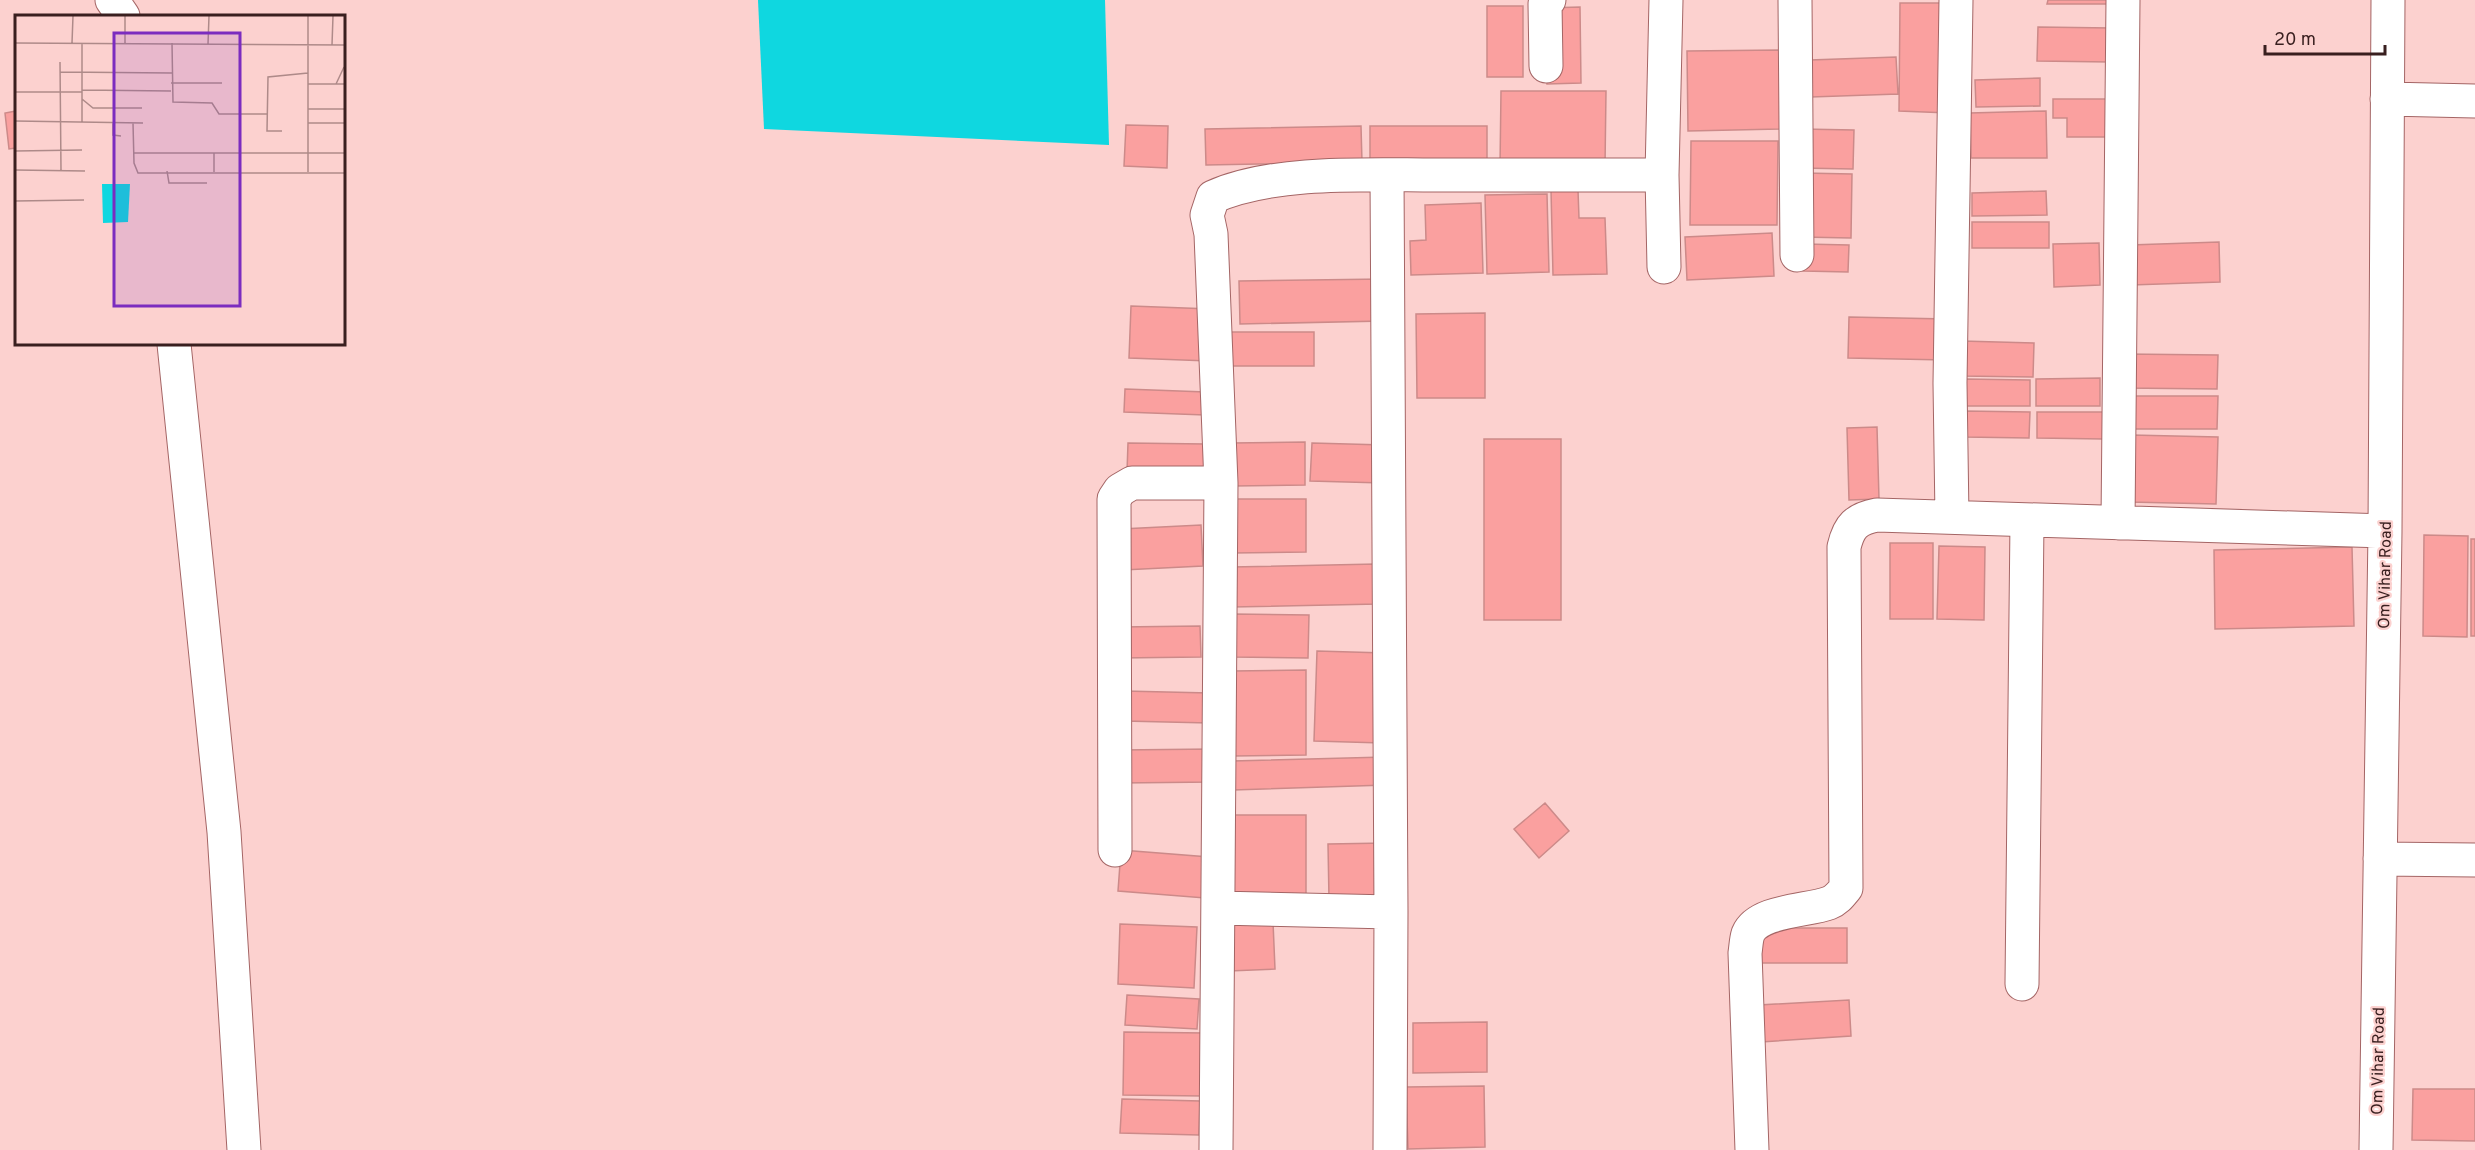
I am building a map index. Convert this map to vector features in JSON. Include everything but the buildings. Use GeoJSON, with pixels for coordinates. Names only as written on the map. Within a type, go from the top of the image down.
{"type":"FeatureCollection","features":[{"type":"Feature","properties":{"kind":"street"},"geometry":{"type":"LineString","coordinates":[[112,0],[122,15]]}},
{"type":"Feature","properties":{"kind":"street"},"geometry":{"type":"LineString","coordinates":[[1546,66],[1545,4],[1549,0]]}},
{"type":"Feature","properties":{"kind":"street"},"geometry":{"type":"LineString","coordinates":[[1664,267],[1662,175],[1666,0]]}},
{"type":"Feature","properties":{"kind":"street"},"geometry":{"type":"LineString","coordinates":[[1795,0],[1797,255]]}},
{"type":"Feature","properties":{"kind":"street"},"geometry":{"type":"LineString","coordinates":[[1952,517],[1950,384],[1956,0]]}},
{"type":"Feature","properties":{"kind":"street"},"geometry":{"type":"LineString","coordinates":[[2118,523],[2123,0]]}},
{"type":"Feature","properties":{"kind":"street","name":"Om Vihar Road"},"geometry":{"type":"LineString","coordinates":[[2376,1150],[2385,531],[2388,0]]}},
{"type":"Feature","properties":{"kind":"street"},"geometry":{"type":"LineString","coordinates":[[2387,99],[2475,101]]}},
{"type":"Feature","properties":{"kind":"street"},"geometry":{"type":"LineString","coordinates":[[1216,1150],[1221,483],[1211,234],[1207,215],[1213,197],[1229,190],[1295,178],[1387,175],[1662,175]]}},
{"type":"Feature","properties":{"kind":"street"},"geometry":{"type":"LineString","coordinates":[[1387,175],[1390,1150]]}},
{"type":"Feature","properties":{"kind":"street"},"geometry":{"type":"LineString","coordinates":[[174,345],[224,832],[244,1150]]}},
{"type":"Feature","properties":{"kind":"street"},"geometry":{"type":"LineString","coordinates":[[1115,850],[1114,499],[1120,490],[1132,483],[1221,483]]}},
{"type":"Feature","properties":{"kind":"street"},"geometry":{"type":"LineString","coordinates":[[1752,1150],[1746,953],[1748,934],[1755,925],[1773,915],[1830,903],[1839,898],[1846,888],[1844,548],[1847,534],[1860,519],[1877,515],[2385,531]]}},
{"type":"Feature","properties":{"kind":"street"},"geometry":{"type":"LineString","coordinates":[[2022,984],[2027,521]]}},
{"type":"Feature","properties":{"kind":"street"},"geometry":{"type":"LineString","coordinates":[[2380,859],[2475,860]]}},
{"type":"Feature","properties":{"kind":"street"},"geometry":{"type":"LineString","coordinates":[[1218,908],[1391,912]]}},
{"type":"Feature","properties":{"kind":"water"},"geometry":{"type":"Polygon","coordinates":[[[758,0],[1105,0],[1109,145],[764,129],[758,0]]]}}]}
